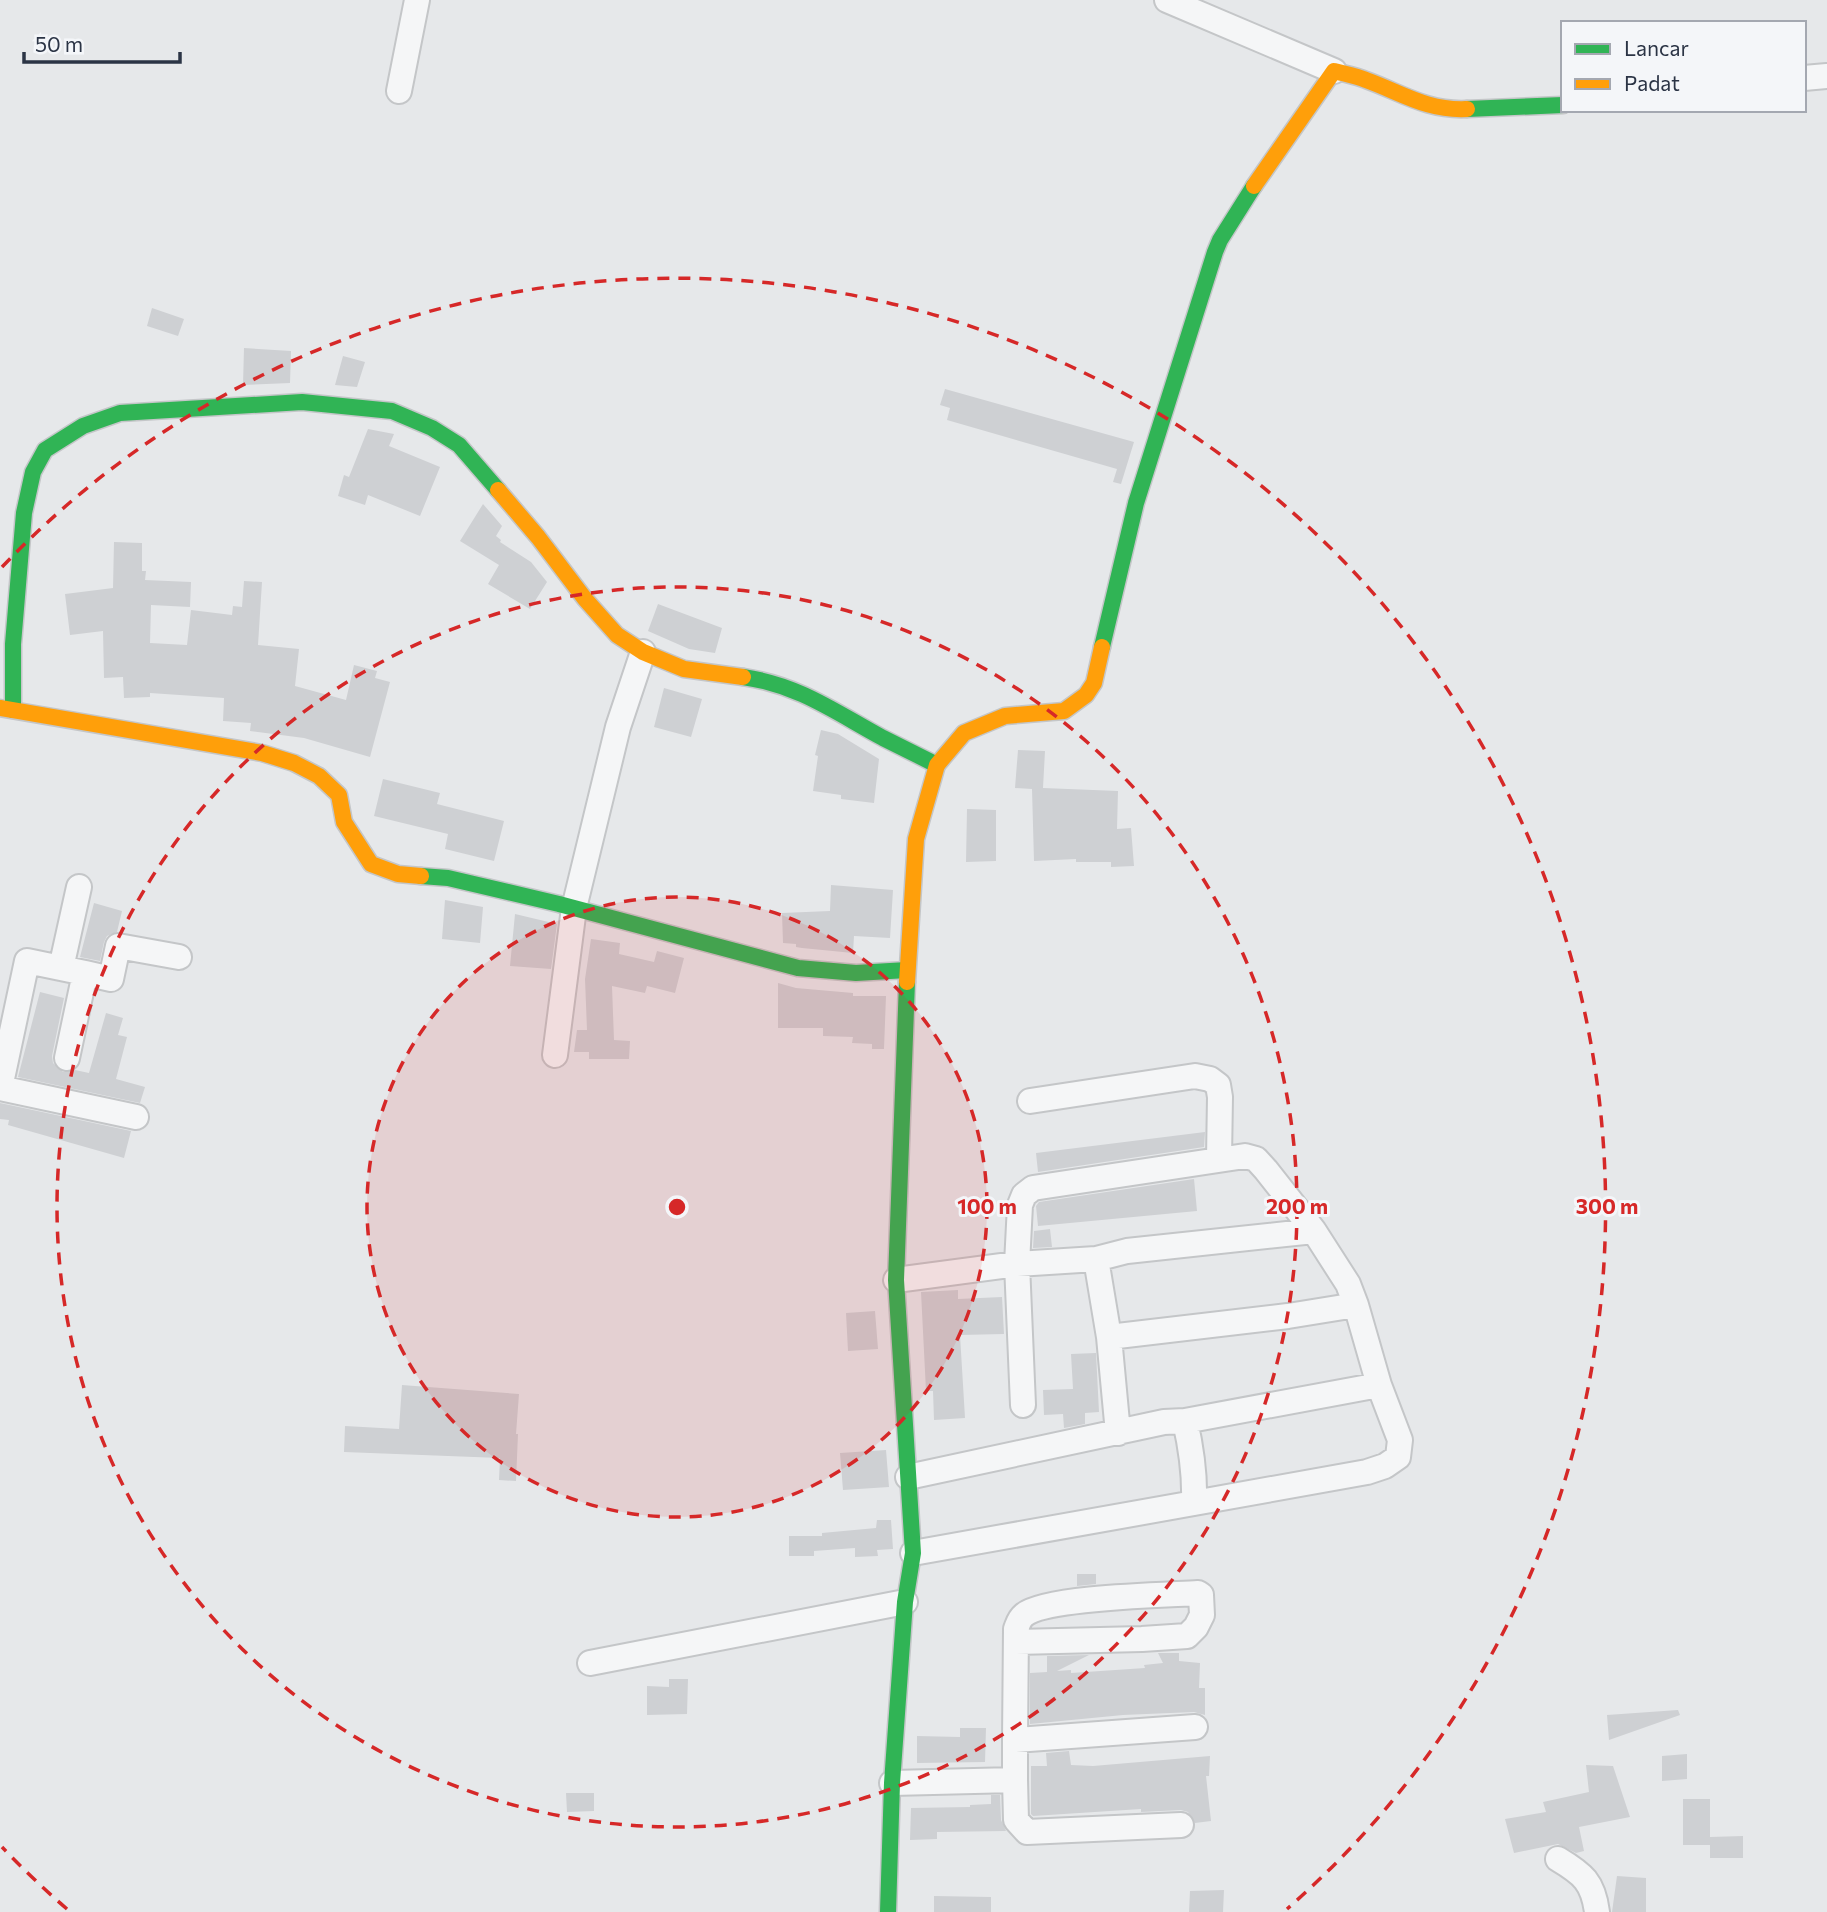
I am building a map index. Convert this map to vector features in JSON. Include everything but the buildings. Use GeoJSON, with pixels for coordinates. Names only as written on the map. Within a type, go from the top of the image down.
{"type":"FeatureCollection","features":[{"type":"Feature","properties":{"kind":"street"},"geometry":{"type":"LineString","coordinates":[[399,91],[418,0]]}},
{"type":"Feature","properties":{"kind":"street"},"geometry":{"type":"LineString","coordinates":[[1167,0],[1334,71],[1364,79],[1430,107],[1449,110],[1561,104]]}},
{"type":"Feature","properties":{"kind":"street"},"geometry":{"type":"LineString","coordinates":[[888,1912],[892,1783],[905,1602],[913,1553],[896,1280],[906,970],[910,949],[916,839],[937,765],[964,733],[1006,716],[1064,711],[1086,695],[1094,682],[1136,503],[1215,252],[1268,165],[1334,71]]}},
{"type":"Feature","properties":{"kind":"street"},"geometry":{"type":"LineString","coordinates":[[1806,78],[1827,76]]}},
{"type":"Feature","properties":{"kind":"street"},"geometry":{"type":"LineString","coordinates":[[906,970],[856,973],[798,968],[574,908],[448,878],[398,874],[371,864],[344,822],[339,795],[319,776],[294,763],[262,753],[4,711],[13,644],[24,513],[33,472],[45,450],[83,426],[121,413],[302,402],[392,411],[432,428],[459,445],[617,635],[643,652],[684,669],[755,680],[811,697],[937,765]]}},
{"type":"Feature","properties":{"kind":"street"},"geometry":{"type":"LineString","coordinates":[[555,1055],[574,908],[618,727],[643,652]]}},
{"type":"Feature","properties":{"kind":"street"},"geometry":{"type":"LineString","coordinates":[[67,1058],[79,887]]}},
{"type":"Feature","properties":{"kind":"street"},"geometry":{"type":"LineString","coordinates":[[136,1117],[0,1088],[27,961],[111,979],[118,946],[179,957]]}},
{"type":"Feature","properties":{"kind":"street"},"geometry":{"type":"LineString","coordinates":[[1030,1101],[1195,1076],[1210,1079],[1218,1085],[1220,1097],[1219,1158]]}},
{"type":"Feature","properties":{"kind":"street"},"geometry":{"type":"LineString","coordinates":[[913,1553],[1367,1472],[1385,1466],[1398,1457],[1399,1440],[1348,1284],[1314,1231],[1256,1159],[1245,1156],[1033,1188],[1024,1195],[1020,1205],[1017,1264],[1023,1405]]}},
{"type":"Feature","properties":{"kind":"street"},"geometry":{"type":"LineString","coordinates":[[896,1280],[1017,1264],[1096,1259],[1127,1251],[1314,1231]]}},
{"type":"Feature","properties":{"kind":"street"},"geometry":{"type":"LineString","coordinates":[[1096,1259],[1109,1337],[1118,1433]]}},
{"type":"Feature","properties":{"kind":"street"},"geometry":{"type":"LineString","coordinates":[[1109,1337],[1288,1316],[1356,1305]]}},
{"type":"Feature","properties":{"kind":"street"},"geometry":{"type":"LineString","coordinates":[[908,1477],[1164,1422],[1185,1421],[1379,1385]]}},
{"type":"Feature","properties":{"kind":"street"},"geometry":{"type":"LineString","coordinates":[[1185,1421],[1191,1445],[1194,1503]]}},
{"type":"Feature","properties":{"kind":"street"},"geometry":{"type":"LineString","coordinates":[[1016,1642],[1186,1636],[1196,1628],[1202,1615],[1201,1595],[1126,1597],[1040,1607],[1021,1618],[1016,1629],[1015,1740],[1016,1820],[1023,1830],[1027,1832],[1181,1825]]}},
{"type":"Feature","properties":{"kind":"street"},"geometry":{"type":"LineString","coordinates":[[590,1663],[905,1602]]}},
{"type":"Feature","properties":{"kind":"street"},"geometry":{"type":"LineString","coordinates":[[1015,1740],[1195,1727]]}},
{"type":"Feature","properties":{"kind":"street"},"geometry":{"type":"LineString","coordinates":[[892,1783],[1015,1780]]}},
{"type":"Feature","properties":{"kind":"street"},"geometry":{"type":"LineString","coordinates":[[1558,1859],[1587,1881],[1595,1895],[1597,1912]]}},
{"type":"Feature","properties":{"kind":"traffic: fast"},"geometry":{"type":"LineString","coordinates":[[1467,109],[1561,105]]}},
{"type":"Feature","properties":{"kind":"traffic: fast"},"geometry":{"type":"LineString","coordinates":[[1102,647],[1136,503],[1215,252],[1254,186]]}},
{"type":"Feature","properties":{"kind":"traffic: fast"},"geometry":{"type":"LineString","coordinates":[[13,710],[13,644],[24,513],[33,472],[45,450],[83,426],[120,413],[302,402],[392,411],[432,428],[459,445],[498,490]]}},
{"type":"Feature","properties":{"kind":"traffic: fast"},"geometry":{"type":"LineString","coordinates":[[743,677],[799,693],[937,765]]}},
{"type":"Feature","properties":{"kind":"traffic: fast"},"geometry":{"type":"LineString","coordinates":[[421,876],[448,878],[559,904],[798,968],[856,973],[907,970]]}},
{"type":"Feature","properties":{"kind":"traffic: fast"},"geometry":{"type":"LineString","coordinates":[[888,1912],[892,1783],[905,1602],[913,1553],[896,1280],[907,982]]}},
{"type":"Feature","properties":{"kind":"traffic: slow"},"geometry":{"type":"LineString","coordinates":[[1254,186],[1334,71],[1427,104],[1467,109]]}},
{"type":"Feature","properties":{"kind":"traffic: slow"},"geometry":{"type":"LineString","coordinates":[[498,490],[617,635],[643,652],[684,669],[743,677]]}},
{"type":"Feature","properties":{"kind":"traffic: slow"},"geometry":{"type":"LineString","coordinates":[[907,982],[916,839],[937,765],[964,733],[1005,716],[1064,711],[1086,695],[1094,683],[1102,647]]}},
{"type":"Feature","properties":{"kind":"traffic: slow"},"geometry":{"type":"LineString","coordinates":[[0,708],[262,753],[294,763],[319,776],[339,795],[344,822],[371,864],[398,874],[421,876]]}}]}
